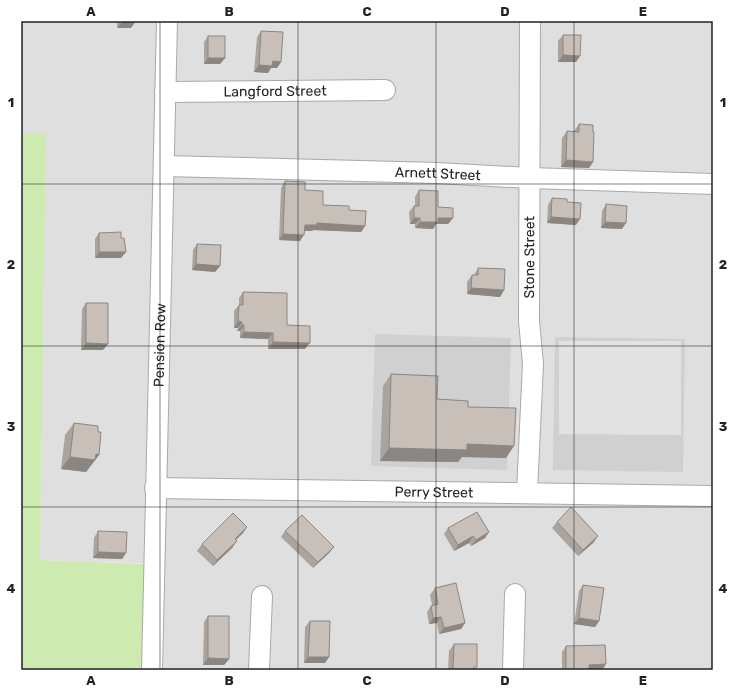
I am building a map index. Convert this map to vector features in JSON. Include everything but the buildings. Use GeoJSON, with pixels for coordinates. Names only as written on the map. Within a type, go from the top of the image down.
{"type":"FeatureCollection","features":[{"type":"Feature","properties":{"kind":"street","name":"Pension Row"},"geometry":{"type":"LineString","coordinates":[[152,670],[155,488],[167,21]]}},
{"type":"Feature","properties":{"kind":"street","name":"Stone Street"},"geometry":{"type":"LineString","coordinates":[[527,492],[533,364],[529,321],[530,21]]}},
{"type":"Feature","properties":{"kind":"street","name":"Langford Street"},"geometry":{"type":"LineString","coordinates":[[165,92],[385,90]]}},
{"type":"Feature","properties":{"kind":"street","name":"Arnett Street"},"geometry":{"type":"LineString","coordinates":[[164,166],[437,173],[530,178],[713,184]]}},
{"type":"Feature","properties":{"kind":"street","name":"Perry Street"},"geometry":{"type":"LineString","coordinates":[[155,488],[527,492],[713,496]]}},
{"type":"Feature","properties":{"kind":"street"},"geometry":{"type":"LineString","coordinates":[[513,670],[515,594]]}},
{"type":"Feature","properties":{"kind":"street"},"geometry":{"type":"LineString","coordinates":[[259,670],[262,596]]}},
{"type":"Feature","properties":{"kind":"shaded area"},"geometry":{"type":"Polygon","coordinates":[[[21,21],[713,21],[713,670],[163,670],[165,564],[40,560],[46,134],[21,133],[21,21]]]}},
{"type":"Feature","properties":{"kind":"shaded area"},"geometry":{"type":"Polygon","coordinates":[[[375,334],[511,338],[507,470],[371,466],[375,334]]]}},
{"type":"Feature","properties":{"kind":"shaded area"},"geometry":{"type":"Polygon","coordinates":[[[555,337],[685,339],[683,472],[553,470],[555,337]]]}},
{"type":"Feature","properties":{"kind":"shaded area"},"geometry":{"type":"Polygon","coordinates":[[[559,341],[681,341],[681,435],[559,434],[559,341]]]}},
{"type":"Feature","properties":{"kind":"green space"},"geometry":{"type":"Polygon","coordinates":[[[21,133],[46,133],[40,560],[145,564],[142,670],[21,670],[21,133]]]}}]}
